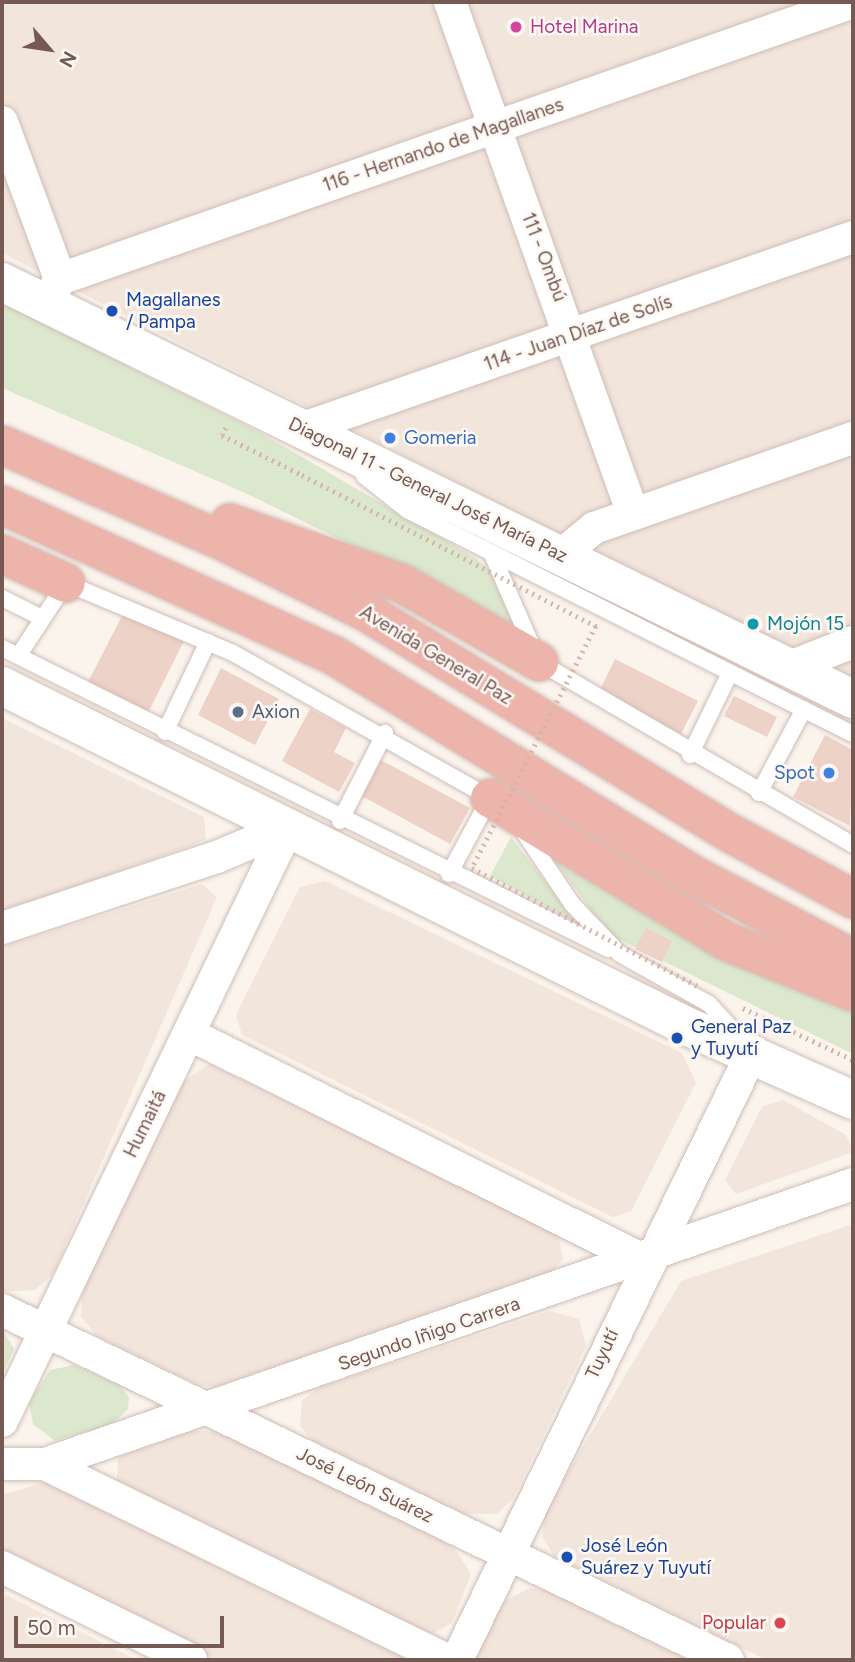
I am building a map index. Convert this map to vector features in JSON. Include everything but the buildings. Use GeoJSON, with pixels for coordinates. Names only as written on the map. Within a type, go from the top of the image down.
{"type":"FeatureCollection","features":[{"type":"Feature","properties":{"kind":"highway","name":"Avenida General Paz"},"geometry":{"type":"LineString","coordinates":[[2,444],[227,542],[368,613],[719,827],[853,899]]}},
{"type":"Feature","properties":{"kind":"highway"},"geometry":{"type":"LineString","coordinates":[[41,462],[344,559],[445,605],[539,662]]}},
{"type":"Feature","properties":{"kind":"highway"},"geometry":{"type":"LineString","coordinates":[[2,505],[333,655],[699,878],[853,959]]}},
{"type":"Feature","properties":{"kind":"highway"},"geometry":{"type":"LineString","coordinates":[[2,554],[66,583]]}},
{"type":"Feature","properties":{"kind":"highway"},"geometry":{"type":"LineString","coordinates":[[491,798],[726,941],[853,992]]}},
{"type":"Feature","properties":{"kind":"street","name":"111 - Ombú"},"geometry":{"type":"LineString","coordinates":[[450,2],[573,334],[633,514]]}},
{"type":"Feature","properties":{"kind":"street","name":"116 - Hernando de Magallanes"},"geometry":{"type":"LineString","coordinates":[[53,292],[496,127],[853,2]]}},
{"type":"Feature","properties":{"kind":"street"},"geometry":{"type":"LineString","coordinates":[[2,122],[53,292]]}},
{"type":"Feature","properties":{"kind":"street","name":"114 - Juan Díaz de Solís"},"geometry":{"type":"LineString","coordinates":[[303,428],[853,237]]}},
{"type":"Feature","properties":{"kind":"street","name":"Diagonal 11 - General José María Paz"},"geometry":{"type":"LineString","coordinates":[[2,282],[53,292],[303,428],[853,699]]}},
{"type":"Feature","properties":{"kind":"street"},"geometry":{"type":"LineString","coordinates":[[560,556],[594,528],[853,438]]}},
{"type":"Feature","properties":{"kind":"street"},"geometry":{"type":"LineString","coordinates":[[790,667],[853,642]]}},
{"type":"Feature","properties":{"kind":"street"},"geometry":{"type":"LineString","coordinates":[[10,671],[288,827],[682,1024],[752,1051],[853,1100]]}},
{"type":"Feature","properties":{"kind":"street"},"geometry":{"type":"LineString","coordinates":[[2,928],[216,858],[288,827]]}},
{"type":"Feature","properties":{"kind":"street","name":"Humaitá"},"geometry":{"type":"LineString","coordinates":[[2,1421],[288,827]]}},
{"type":"Feature","properties":{"kind":"street"},"geometry":{"type":"LineString","coordinates":[[189,1034],[645,1261]]}},
{"type":"Feature","properties":{"kind":"street","name":"Tuyutí"},"geometry":{"type":"LineString","coordinates":[[457,1660],[509,1555],[645,1261],[752,1051]]}},
{"type":"Feature","properties":{"kind":"street","name":"Segundo Iñigo Carrera"},"geometry":{"type":"LineString","coordinates":[[2,1464],[45,1464],[645,1261],[853,1184]]}},
{"type":"Feature","properties":{"kind":"street","name":"José León Suárez"},"geometry":{"type":"LineString","coordinates":[[2,1310],[728,1660]]}},
{"type":"Feature","properties":{"kind":"street"},"geometry":{"type":"LineString","coordinates":[[45,1464],[447,1660]]}},
{"type":"Feature","properties":{"kind":"street"},"geometry":{"type":"LineString","coordinates":[[2,1567],[191,1660]]}},
{"type":"Feature","properties":{"kind":"lane"},"geometry":{"type":"LineString","coordinates":[[303,428],[407,510],[853,734]]}},
{"type":"Feature","properties":{"kind":"lane"},"geometry":{"type":"LineString","coordinates":[[492,554],[539,662],[690,755],[853,845]]}},
{"type":"Feature","properties":{"kind":"lane"},"geometry":{"type":"LineString","coordinates":[[10,671],[40,617],[66,583],[208,642],[385,733],[491,798],[529,837],[580,914],[620,954]]}},
{"type":"Feature","properties":{"kind":"lane"},"geometry":{"type":"LineString","coordinates":[[2,598],[40,617]]}},
{"type":"Feature","properties":{"kind":"lane"},"geometry":{"type":"LineString","coordinates":[[165,732],[208,642]]}},
{"type":"Feature","properties":{"kind":"lane"},"geometry":{"type":"LineString","coordinates":[[2,648],[10,671],[165,732],[340,821],[620,954],[709,1004],[752,1051]]}},
{"type":"Feature","properties":{"kind":"lane"},"geometry":{"type":"LineString","coordinates":[[690,755],[730,673]]}},
{"type":"Feature","properties":{"kind":"lane"},"geometry":{"type":"LineString","coordinates":[[759,793],[804,709]]}},
{"type":"Feature","properties":{"kind":"lane"},"geometry":{"type":"LineString","coordinates":[[340,821],[385,733]]}},
{"type":"Feature","properties":{"kind":"lane"},"geometry":{"type":"LineString","coordinates":[[449,874],[491,798]]}},
{"type":"Feature","properties":{"kind":"path"},"geometry":{"type":"LineString","coordinates":[[302,475],[596,626],[472,867],[715,994]]}},
{"type":"Feature","properties":{"kind":"path"},"geometry":{"type":"LineString","coordinates":[[740,1006],[853,1060]]}},
{"type":"Feature","properties":{"kind":"shaded area"},"geometry":{"type":"Polygon","coordinates":[[[2,2],[853,2],[853,682],[2,253],[2,2]]]}},
{"type":"Feature","properties":{"kind":"shaded area"},"geometry":{"type":"Polygon","coordinates":[[[2,718],[204,817],[206,840],[2,914],[2,718]]]}},
{"type":"Feature","properties":{"kind":"shaded area"},"geometry":{"type":"Polygon","coordinates":[[[325,881],[682,1053],[696,1083],[631,1211],[613,1217],[242,1035],[236,1015],[300,887],[325,881]]]}},
{"type":"Feature","properties":{"kind":"shaded area"},"geometry":{"type":"Polygon","coordinates":[[[202,884],[217,897],[53,1274],[35,1290],[2,1292],[2,947],[202,884]]]}},
{"type":"Feature","properties":{"kind":"shaded area"},"geometry":{"type":"Polygon","coordinates":[[[209,1064],[558,1233],[563,1260],[548,1275],[217,1387],[199,1385],[98,1337],[81,1317],[83,1289],[183,1082],[209,1064]]]}},
{"type":"Feature","properties":{"kind":"shaded area"},"geometry":{"type":"Polygon","coordinates":[[[783,1100],[846,1135],[853,1152],[736,1194],[725,1180],[762,1107],[783,1100]]]}},
{"type":"Feature","properties":{"kind":"shaded area"},"geometry":{"type":"Polygon","coordinates":[[[853,1224],[853,1660],[767,1660],[554,1556],[543,1538],[544,1513],[681,1281],[853,1224]]]}},
{"type":"Feature","properties":{"kind":"shaded area"},"geometry":{"type":"Polygon","coordinates":[[[550,1311],[579,1319],[586,1346],[513,1499],[497,1514],[464,1514],[313,1441],[300,1426],[302,1400],[318,1388],[550,1311]]]}},
{"type":"Feature","properties":{"kind":"shaded area"},"geometry":{"type":"Polygon","coordinates":[[[193,1431],[217,1431],[452,1545],[471,1574],[452,1623],[434,1633],[420,1632],[117,1482],[118,1457],[193,1431]]]}},
{"type":"Feature","properties":{"kind":"shaded area"},"geometry":{"type":"Polygon","coordinates":[[[49,1481],[414,1660],[217,1660],[2,1554],[2,1495],[49,1481]]]}},
{"type":"Feature","properties":{"kind":"shaded area"},"geometry":{"type":"Polygon","coordinates":[[[530,1588],[545,1590],[689,1660],[473,1660],[502,1602],[530,1588]]]}},
{"type":"Feature","properties":{"kind":"shaded area"},"geometry":{"type":"Polygon","coordinates":[[[2,1593],[137,1660],[2,1660],[2,1593]]]}},
{"type":"Feature","properties":{"kind":"green space"},"geometry":{"type":"Polygon","coordinates":[[[2,303],[259,432],[474,557],[491,571],[516,633],[448,592],[243,492],[2,388],[2,303]]]}},
{"type":"Feature","properties":{"kind":"green space"},"geometry":{"type":"Polygon","coordinates":[[[511,837],[572,916],[572,920],[490,876],[511,837]]]}},
{"type":"Feature","properties":{"kind":"green space"},"geometry":{"type":"Polygon","coordinates":[[[546,848],[853,1010],[853,1054],[608,934],[546,848]]]}},
{"type":"Feature","properties":{"kind":"green space"},"geometry":{"type":"Polygon","coordinates":[[[2,1329],[14,1349],[2,1375],[2,1329]]]}},
{"type":"Feature","properties":{"kind":"green space"},"geometry":{"type":"Polygon","coordinates":[[[74,1365],[119,1385],[129,1397],[128,1409],[114,1423],[55,1441],[33,1424],[29,1402],[50,1370],[74,1365]]]}},
{"type":"Feature","properties":{"kind":"place","name":"Hotel Marina"},"geometry":{"type":"Point","coordinates":[516,27]}},
{"type":"Feature","properties":{"kind":"place","name":"Magallanes / Pampa"},"geometry":{"type":"Point","coordinates":[112,311]}},
{"type":"Feature","properties":{"kind":"place","name":"Gomeria"},"geometry":{"type":"Point","coordinates":[390,438]}},
{"type":"Feature","properties":{"kind":"place","name":"Mojón 15"},"geometry":{"type":"Point","coordinates":[753,624]}},
{"type":"Feature","properties":{"kind":"place","name":"Axion"},"geometry":{"type":"Point","coordinates":[238,712]}},
{"type":"Feature","properties":{"kind":"place","name":"Spot"},"geometry":{"type":"Point","coordinates":[829,773]}},
{"type":"Feature","properties":{"kind":"place","name":"General Paz y Tuyutí"},"geometry":{"type":"Point","coordinates":[677,1038]}},
{"type":"Feature","properties":{"kind":"place","name":"José León Suárez y Tuyutí"},"geometry":{"type":"Point","coordinates":[567,1557]}},
{"type":"Feature","properties":{"kind":"place","name":"Popular"},"geometry":{"type":"Point","coordinates":[780,1623]}}]}
